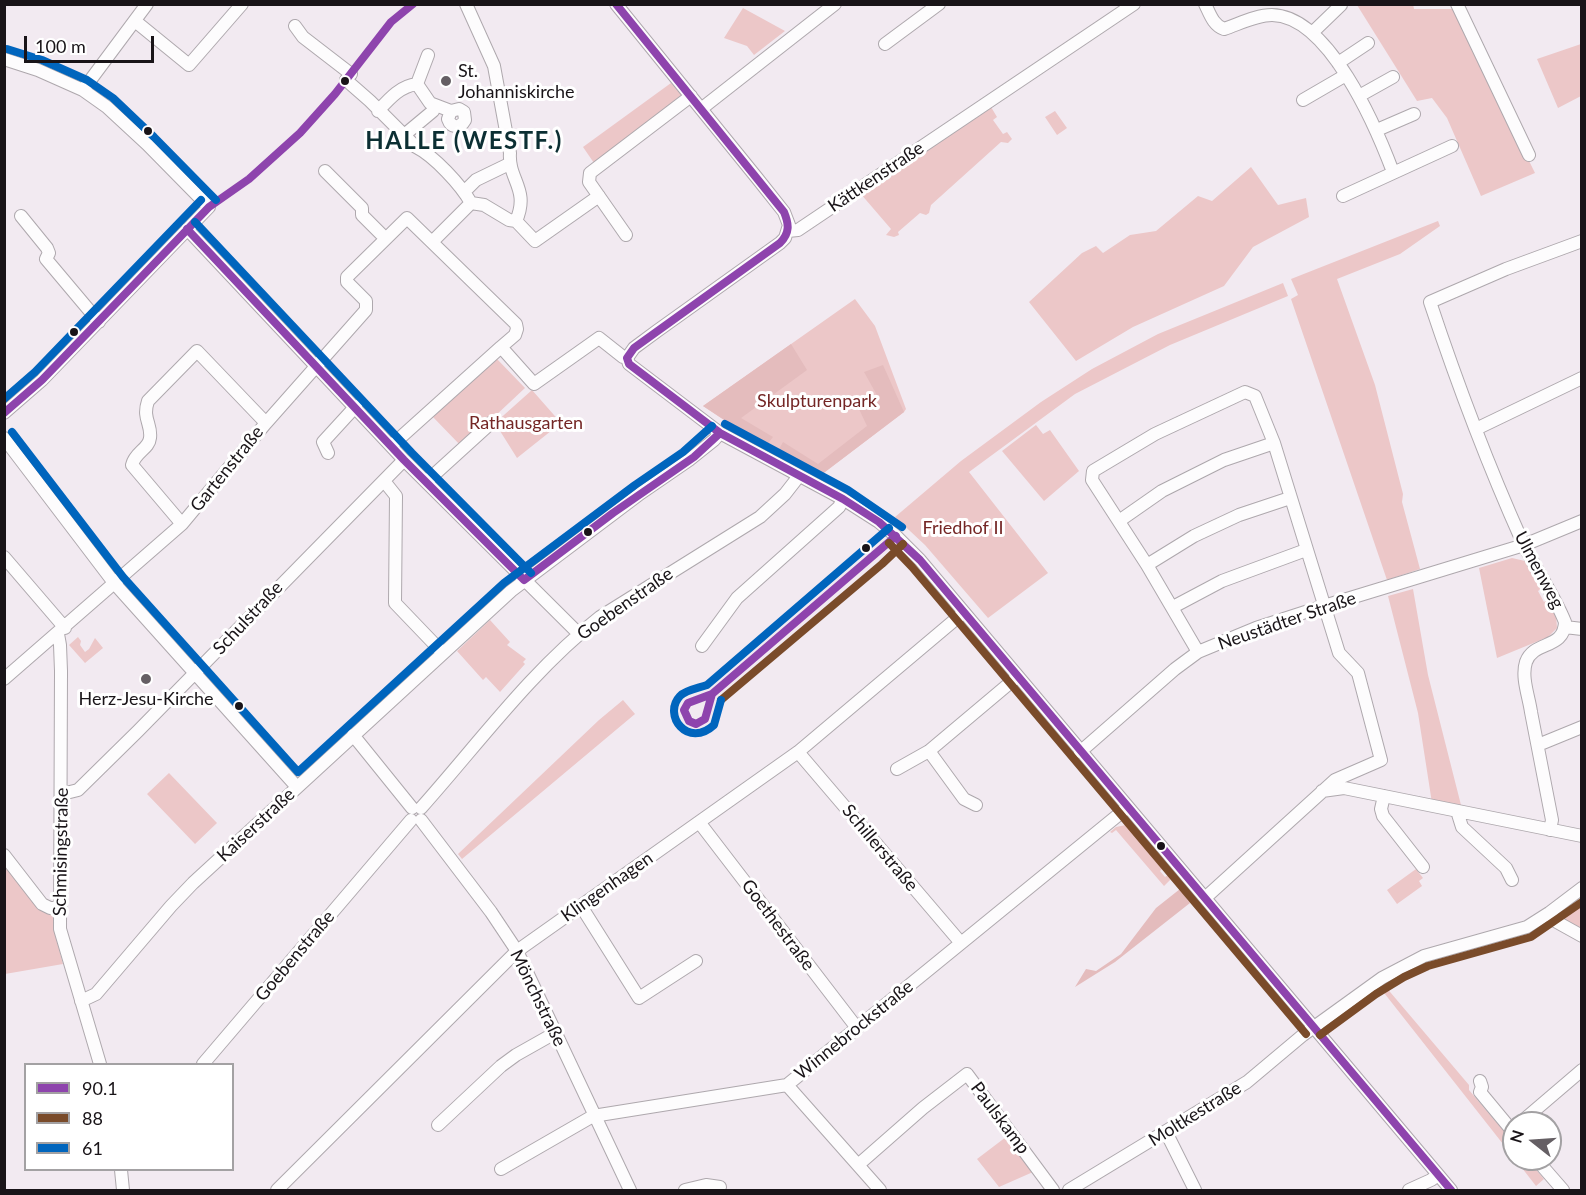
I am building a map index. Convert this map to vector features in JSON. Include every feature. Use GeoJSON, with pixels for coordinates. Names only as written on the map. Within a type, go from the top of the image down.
{"type":"FeatureCollection","features":[{"type":"Feature","properties":{"kind":"street"},"geometry":{"type":"LineString","coordinates":[[83,90],[147,4]]}},
{"type":"Feature","properties":{"kind":"street"},"geometry":{"type":"LineString","coordinates":[[135,21],[189,65],[242,4]]}},
{"type":"Feature","properties":{"kind":"street"},"geometry":{"type":"LineString","coordinates":[[466,4],[494,66],[510,153],[509,164],[515,174],[522,201],[516,221]]}},
{"type":"Feature","properties":{"kind":"street"},"geometry":{"type":"LineString","coordinates":[[616,4],[784,212],[788,231]]}},
{"type":"Feature","properties":{"kind":"street"},"geometry":{"type":"LineString","coordinates":[[701,109],[835,4]]}},
{"type":"Feature","properties":{"kind":"street"},"geometry":{"type":"LineString","coordinates":[[885,44],[939,4]]}},
{"type":"Feature","properties":{"kind":"street","name":"Kättkenstraße"},"geometry":{"type":"LineString","coordinates":[[627,358],[634,348],[780,243],[788,231],[798,230],[1134,4]]}},
{"type":"Feature","properties":{"kind":"street"},"geometry":{"type":"LineString","coordinates":[[1205,4],[1215,23],[1224,29],[1285,10],[1313,33],[1338,63],[1359,96],[1377,130],[1393,172]]}},
{"type":"Feature","properties":{"kind":"street"},"geometry":{"type":"LineString","coordinates":[[1457,4],[1529,155]]}},
{"type":"Feature","properties":{"kind":"street"},"geometry":{"type":"LineString","coordinates":[[1313,33],[1341,5]]}},
{"type":"Feature","properties":{"kind":"street"},"geometry":{"type":"LineString","coordinates":[[295,26],[303,37],[351,74],[346,80],[465,191],[471,203]]}},
{"type":"Feature","properties":{"kind":"street"},"geometry":{"type":"LineString","coordinates":[[1338,63],[1368,43]]}},
{"type":"Feature","properties":{"kind":"street"},"geometry":{"type":"LineString","coordinates":[[417,84],[428,55]]}},
{"type":"Feature","properties":{"kind":"street"},"geometry":{"type":"LineString","coordinates":[[4,59],[83,90],[106,107],[147,144],[209,207],[42,380],[4,413]]}},
{"type":"Feature","properties":{"kind":"street"},"geometry":{"type":"LineString","coordinates":[[1304,100],[1346,75]]}},
{"type":"Feature","properties":{"kind":"street"},"geometry":{"type":"LineString","coordinates":[[1359,96],[1393,76]]}},
{"type":"Feature","properties":{"kind":"street"},"geometry":{"type":"LineString","coordinates":[[378,111],[397,92],[417,84]]}},
{"type":"Feature","properties":{"kind":"street"},"geometry":{"type":"LineString","coordinates":[[417,84],[430,103],[451,111]]}},
{"type":"Feature","properties":{"kind":"street"},"geometry":{"type":"LineString","coordinates":[[626,235],[588,179],[592,170],[690,96]]}},
{"type":"Feature","properties":{"kind":"street"},"geometry":{"type":"LineString","coordinates":[[404,136],[433,111],[435,105]]}},
{"type":"Feature","properties":{"kind":"street"},"geometry":{"type":"LineString","coordinates":[[1377,130],[1414,114]]}},
{"type":"Feature","properties":{"kind":"street"},"geometry":{"type":"LineString","coordinates":[[1343,196],[1452,146]]}},
{"type":"Feature","properties":{"kind":"street"},"geometry":{"type":"LineString","coordinates":[[465,191],[476,180],[509,164]]}},
{"type":"Feature","properties":{"kind":"street"},"geometry":{"type":"LineString","coordinates":[[325,171],[363,208],[362,215],[385,238]]}},
{"type":"Feature","properties":{"kind":"street"},"geometry":{"type":"LineString","coordinates":[[471,203],[484,205],[509,220],[516,221],[535,241],[599,196]]}},
{"type":"Feature","properties":{"kind":"street"},"geometry":{"type":"LineString","coordinates":[[433,241],[471,203]]}},
{"type":"Feature","properties":{"kind":"street"},"geometry":{"type":"LineString","coordinates":[[21,216],[47,248],[49,253],[46,259],[99,322]]}},
{"type":"Feature","properties":{"kind":"street","name":"Gartenstraße"},"geometry":{"type":"LineString","coordinates":[[4,679],[182,524],[266,423],[366,310],[366,301],[346,280],[407,218],[516,324],[517,329],[501,348],[391,446]]}},
{"type":"Feature","properties":{"kind":"street"},"geometry":{"type":"LineString","coordinates":[[187,229],[356,406],[404,460],[579,634]]}},
{"type":"Feature","properties":{"kind":"street","name":"Ulmenweg"},"geometry":{"type":"LineString","coordinates":[[1550,830],[1552,820],[1525,675],[1527,660],[1536,650],[1561,637],[1565,627],[1563,615],[1524,545],[1476,429],[1430,302],[1506,269],[1581,241]]}},
{"type":"Feature","properties":{"kind":"street"},"geometry":{"type":"LineString","coordinates":[[501,348],[534,384],[599,338],[627,358],[629,364],[720,432],[843,500],[879,522],[896,536],[920,560],[1451,1191]]}},
{"type":"Feature","properties":{"kind":"street"},"geometry":{"type":"LineString","coordinates":[[182,524],[132,465],[134,458],[149,444],[151,437],[144,412],[148,401],[197,351],[266,423]]}},
{"type":"Feature","properties":{"kind":"street"},"geometry":{"type":"LineString","coordinates":[[1476,429],[1581,378]]}},
{"type":"Feature","properties":{"kind":"street"},"geometry":{"type":"LineString","coordinates":[[1198,652],[1173,607],[1092,480],[1093,471],[1155,434],[1245,392],[1255,396],[1274,443],[1339,653],[1358,673],[1380,760],[1335,780],[1205,898]]}},
{"type":"Feature","properties":{"kind":"street"},"geometry":{"type":"LineString","coordinates":[[328,453],[323,442],[356,406]]}},
{"type":"Feature","properties":{"kind":"street"},"geometry":{"type":"LineString","coordinates":[[426,482],[492,422]]}},
{"type":"Feature","properties":{"kind":"street","name":"Kaiserstraße"},"geometry":{"type":"LineString","coordinates":[[81,1001],[96,994],[171,906],[442,652],[524,580],[689,460],[714,440],[720,432]]}},
{"type":"Feature","properties":{"kind":"street"},"geometry":{"type":"LineString","coordinates":[[4,438],[115,584],[297,787]]}},
{"type":"Feature","properties":{"kind":"street"},"geometry":{"type":"LineString","coordinates":[[1119,521],[1162,491],[1224,460],[1274,443]]}},
{"type":"Feature","properties":{"kind":"street","name":"Schulstraße"},"geometry":{"type":"LineString","coordinates":[[62,794],[78,790],[196,674],[267,598],[404,460]]}},
{"type":"Feature","properties":{"kind":"street","name":"Goebenstraße"},"geometry":{"type":"LineString","coordinates":[[205,1063],[540,671],[579,634],[609,611],[760,517],[785,495],[799,476]]}},
{"type":"Feature","properties":{"kind":"street"},"geometry":{"type":"LineString","coordinates":[[384,481],[396,496],[395,603],[442,652]]}},
{"type":"Feature","properties":{"kind":"street"},"geometry":{"type":"LineString","coordinates":[[1147,565],[1194,536],[1239,515],[1290,498]]}},
{"type":"Feature","properties":{"kind":"street"},"geometry":{"type":"LineString","coordinates":[[702,646],[736,598],[839,507],[843,500]]}},
{"type":"Feature","properties":{"kind":"street","name":"Neustädter Straße"},"geometry":{"type":"LineString","coordinates":[[1080,752],[1175,669],[1198,652],[1256,628],[1524,545],[1581,521]]}},
{"type":"Feature","properties":{"kind":"street"},"geometry":{"type":"LineString","coordinates":[[1173,607],[1222,581],[1306,550]]}},
{"type":"Feature","properties":{"kind":"street"},"geometry":{"type":"LineString","coordinates":[[4,557],[61,631]]}},
{"type":"Feature","properties":{"kind":"street","name":"Klingenhagen"},"geometry":{"type":"LineString","coordinates":[[277,1191],[517,951],[798,752],[963,613]]}},
{"type":"Feature","properties":{"kind":"street"},"geometry":{"type":"LineString","coordinates":[[1565,627],[1581,629]]}},
{"type":"Feature","properties":{"kind":"street","name":"Schmisingstraße"},"geometry":{"type":"LineString","coordinates":[[61,631],[60,929],[99,1063]]}},
{"type":"Feature","properties":{"kind":"street"},"geometry":{"type":"LineString","coordinates":[[897,769],[929,752],[1017,677]]}},
{"type":"Feature","properties":{"kind":"street"},"geometry":{"type":"LineString","coordinates":[[1538,746],[1581,727]]}},
{"type":"Feature","properties":{"kind":"street","name":"Mönchstraße"},"geometry":{"type":"LineString","coordinates":[[353,735],[491,912],[517,951],[630,1191]]}},
{"type":"Feature","properties":{"kind":"street","name":"Schillerstraße"},"geometry":{"type":"LineString","coordinates":[[798,752],[962,943]]}},
{"type":"Feature","properties":{"kind":"street"},"geometry":{"type":"LineString","coordinates":[[929,752],[964,799],[976,805]]}},
{"type":"Feature","properties":{"kind":"street"},"geometry":{"type":"LineString","coordinates":[[1350,773],[1364,792]]}},
{"type":"Feature","properties":{"kind":"street"},"geometry":{"type":"LineString","coordinates":[[1322,791],[1344,788],[1581,836]]}},
{"type":"Feature","properties":{"kind":"street"},"geometry":{"type":"LineString","coordinates":[[1384,796],[1381,809],[1383,816],[1423,867]]}},
{"type":"Feature","properties":{"kind":"street","name":"Winnebrockstraße"},"geometry":{"type":"LineString","coordinates":[[501,1169],[593,1116],[787,1085],[1128,807]]}},
{"type":"Feature","properties":{"kind":"street"},"geometry":{"type":"LineString","coordinates":[[1457,811],[1462,827],[1506,868],[1512,880]]}},
{"type":"Feature","properties":{"kind":"street","name":"Goethestraße"},"geometry":{"type":"LineString","coordinates":[[699,822],[857,1028]]}},
{"type":"Feature","properties":{"kind":"street"},"geometry":{"type":"LineString","coordinates":[[4,855],[42,903],[50,908],[61,908]]}},
{"type":"Feature","properties":{"kind":"street","name":"Moltkestraße"},"geometry":{"type":"LineString","coordinates":[[1070,1191],[1086,1186],[1246,1082],[1314,1027],[1399,968],[1424,956],[1527,927],[1581,888]]}},
{"type":"Feature","properties":{"kind":"street"},"geometry":{"type":"LineString","coordinates":[[581,906],[639,998],[696,961]]}},
{"type":"Feature","properties":{"kind":"street"},"geometry":{"type":"LineString","coordinates":[[1549,913],[1555,921],[1581,936]]}},
{"type":"Feature","properties":{"kind":"street"},"geometry":{"type":"LineString","coordinates":[[438,1125],[501,1066],[555,1033]]}},
{"type":"Feature","properties":{"kind":"street"},"geometry":{"type":"LineString","coordinates":[[1535,1111],[1581,1070]]}},
{"type":"Feature","properties":{"kind":"street","name":"Paulskamp"},"geometry":{"type":"LineString","coordinates":[[858,1165],[967,1074],[1053,1191]]}},
{"type":"Feature","properties":{"kind":"street"},"geometry":{"type":"LineString","coordinates":[[1480,1081],[1480,1092],[1502,1115]]}},
{"type":"Feature","properties":{"kind":"street"},"geometry":{"type":"LineString","coordinates":[[787,1085],[880,1191]]}},
{"type":"Feature","properties":{"kind":"street"},"geometry":{"type":"LineString","coordinates":[[1166,1132],[1195,1191]]}},
{"type":"Feature","properties":{"kind":"street"},"geometry":{"type":"LineString","coordinates":[[121,1171],[123,1191]]}},
{"type":"Feature","properties":{"kind":"street"},"geometry":{"type":"LineString","coordinates":[[1546,1171],[1563,1191]]}},
{"type":"Feature","properties":{"kind":"street"},"geometry":{"type":"LineString","coordinates":[[1409,1191],[1438,1175]]}},
{"type":"Feature","properties":{"kind":"street"},"geometry":{"type":"LineString","coordinates":[[684,1191],[706,1185],[720,1187]]}},
{"type":"Feature","properties":{"kind":"green space"},"geometry":{"type":"Polygon","coordinates":[[[1413,4],[1414,9],[1454,9],[1535,173],[1481,196],[1447,118],[1432,98],[1417,101],[1357,5],[1413,4]]]}},
{"type":"Feature","properties":{"kind":"green space"},"geometry":{"type":"Polygon","coordinates":[[[743,8],[785,31],[754,55],[747,46],[724,38],[743,8]]]}},
{"type":"Feature","properties":{"kind":"green space"},"geometry":{"type":"Polygon","coordinates":[[[1581,44],[1581,96],[1558,108],[1537,59],[1581,44]]]}},
{"type":"Feature","properties":{"kind":"green space"},"geometry":{"type":"Polygon","coordinates":[[[671,83],[683,97],[594,163],[583,147],[671,83]]]}},
{"type":"Feature","properties":{"kind":"green space"},"geometry":{"type":"Polygon","coordinates":[[[991,107],[997,117],[993,120],[1003,134],[1007,132],[1012,139],[1008,143],[1001,142],[931,205],[929,213],[926,215],[920,213],[898,232],[899,235],[894,237],[886,235],[891,229],[860,193],[991,107]]]}},
{"type":"Feature","properties":{"kind":"green space"},"geometry":{"type":"Polygon","coordinates":[[[1055,111],[1067,128],[1057,135],[1045,117],[1055,111]]]}},
{"type":"Feature","properties":{"kind":"green space"},"geometry":{"type":"Polygon","coordinates":[[[1251,167],[1278,205],[1306,198],[1309,217],[1253,247],[1224,286],[1133,327],[1076,361],[1029,302],[1082,253],[1096,246],[1103,253],[1130,235],[1156,231],[1198,196],[1212,201],[1251,167]]]}},
{"type":"Feature","properties":{"kind":"green space"},"geometry":{"type":"Polygon","coordinates":[[[1438,221],[1440,226],[1400,254],[1337,279],[1375,385],[1420,569],[1387,580],[1291,299],[1298,295],[1291,279],[1438,221]]]}},
{"type":"Feature","properties":{"kind":"green space","name":"Friedhof II"},"geometry":{"type":"Polygon","coordinates":[[[1283,283],[1288,296],[1170,345],[1075,394],[969,472],[1048,573],[988,618],[925,545],[895,517],[961,461],[1041,402],[1092,369],[1158,334],[1283,283]]]}},
{"type":"Feature","properties":{"kind":"green space","name":"Skulpturenpark"},"geometry":{"type":"Polygon","coordinates":[[[855,299],[875,326],[906,409],[821,475],[765,447],[703,406],[855,299]]]}},
{"type":"Feature","properties":{"kind":"green space"},"geometry":{"type":"Polygon","coordinates":[[[497,359],[525,388],[462,447],[432,416],[497,359]]]}},
{"type":"Feature","properties":{"kind":"green space","name":"Rathausgarten"},"geometry":{"type":"Polygon","coordinates":[[[532,390],[561,423],[517,458],[495,423],[532,390]]]}},
{"type":"Feature","properties":{"kind":"green space"},"geometry":{"type":"Polygon","coordinates":[[[1036,425],[1043,434],[1050,430],[1079,471],[1044,501],[1002,451],[1036,425]]]}},
{"type":"Feature","properties":{"kind":"green space"},"geometry":{"type":"Polygon","coordinates":[[[1512,558],[1525,561],[1541,589],[1538,591],[1544,602],[1547,600],[1556,614],[1557,628],[1548,637],[1497,658],[1479,568],[1512,558]]]}},
{"type":"Feature","properties":{"kind":"green space"},"geometry":{"type":"Polygon","coordinates":[[[1413,589],[1428,675],[1462,809],[1432,803],[1418,713],[1388,596],[1413,589]]]}},
{"type":"Feature","properties":{"kind":"green space"},"geometry":{"type":"Polygon","coordinates":[[[490,620],[510,642],[507,645],[526,659],[523,662],[525,664],[500,692],[486,677],[483,680],[457,651],[490,620]]]}},
{"type":"Feature","properties":{"kind":"green space"},"geometry":{"type":"Polygon","coordinates":[[[78,637],[85,652],[95,638],[103,648],[85,663],[69,645],[78,637]]]}},
{"type":"Feature","properties":{"kind":"green space"},"geometry":{"type":"Polygon","coordinates":[[[623,700],[635,714],[462,859],[458,854],[623,700]]]}},
{"type":"Feature","properties":{"kind":"green space"},"geometry":{"type":"Polygon","coordinates":[[[169,773],[217,823],[195,844],[147,794],[169,773]]]}},
{"type":"Feature","properties":{"kind":"green space"},"geometry":{"type":"Polygon","coordinates":[[[1126,825],[1162,869],[1160,871],[1165,877],[1168,875],[1171,879],[1164,886],[1116,830],[1110,832],[1116,827],[1126,825]]]}},
{"type":"Feature","properties":{"kind":"green space"},"geometry":{"type":"Polygon","coordinates":[[[4,862],[40,907],[46,913],[54,913],[55,934],[63,964],[5,974],[4,862]]]}},
{"type":"Feature","properties":{"kind":"green space"},"geometry":{"type":"Polygon","coordinates":[[[1416,869],[1423,878],[1419,881],[1422,886],[1397,904],[1387,890],[1416,869]]]}},
{"type":"Feature","properties":{"kind":"green space"},"geometry":{"type":"Polygon","coordinates":[[[1581,898],[1581,932],[1565,922],[1561,916],[1581,898]]]}},
{"type":"Feature","properties":{"kind":"green space"},"geometry":{"type":"Polygon","coordinates":[[[1385,986],[1469,1085],[1469,1090],[1502,1129],[1502,1143],[1381,989],[1385,986]]]}},
{"type":"Feature","properties":{"kind":"green space"},"geometry":{"type":"Polygon","coordinates":[[[1006,1137],[1033,1172],[999,1187],[977,1159],[1006,1137]]]}},
{"type":"Feature","properties":{"kind":"green space"},"geometry":{"type":"Polygon","coordinates":[[[1524,1171],[1537,1171],[1544,1179],[1536,1186],[1524,1171]]]}},
{"type":"Feature","properties":{"kind":"shaded area"},"geometry":{"type":"Polygon","coordinates":[[[791,344],[807,370],[741,418],[773,437],[765,447],[703,406],[791,344]]]}},
{"type":"Feature","properties":{"kind":"shaded area"},"geometry":{"type":"Polygon","coordinates":[[[883,365],[904,412],[821,475],[777,453],[783,442],[818,464],[867,426],[859,409],[863,402],[876,403],[878,397],[864,372],[883,365]]]}},
{"type":"Feature","properties":{"kind":"shaded area"},"geometry":{"type":"Polygon","coordinates":[[[1180,889],[1190,903],[1115,962],[1075,987],[1086,969],[1096,971],[1121,954],[1156,908],[1180,889]]]}},
{"type":"Feature","properties":{"kind":"transit line","name":"90.1"},"geometry":{"type":"LineString","coordinates":[[4,413],[42,380],[209,207],[249,179],[300,133],[335,94],[391,22],[413,4]]}},
{"type":"Feature","properties":{"kind":"transit line","name":"90.1"},"geometry":{"type":"LineString","coordinates":[[616,4],[784,212],[788,224],[786,236],[780,243],[634,348],[627,358],[629,364],[720,433],[843,499],[879,522],[920,560],[1451,1190]]}},
{"type":"Feature","properties":{"kind":"transit line","name":"61"},"geometry":{"type":"LineString","coordinates":[[7,49],[42,60],[87,80],[113,98],[216,200]]}},
{"type":"Feature","properties":{"kind":"transit line","name":"61"},"geometry":{"type":"LineString","coordinates":[[4,399],[35,372],[201,200]]}},
{"type":"Feature","properties":{"kind":"transit line","name":"61"},"geometry":{"type":"LineString","coordinates":[[195,222],[412,453],[531,573]]}},
{"type":"Feature","properties":{"kind":"transit line","name":"90.1"},"geometry":{"type":"LineString","coordinates":[[187,229],[404,460],[524,580],[613,513],[694,457],[720,433]]}},
{"type":"Feature","properties":{"kind":"transit line","name":"61"},"geometry":{"type":"LineString","coordinates":[[725,424],[848,490],[902,527]]}},
{"type":"Feature","properties":{"kind":"transit line","name":"61"},"geometry":{"type":"LineString","coordinates":[[12,432],[123,577],[298,772],[504,583],[683,452],[712,426]]}},
{"type":"Feature","properties":{"kind":"transit line","name":"61"},"geometry":{"type":"LineString","coordinates":[[721,700],[714,725],[704,731],[695,733],[687,731],[680,727],[676,720],[675,704],[680,696],[707,685],[889,528]]}},
{"type":"Feature","properties":{"kind":"transit line","name":"90.1"},"geometry":{"type":"LineString","coordinates":[[712,694],[896,536]]}},
{"type":"Feature","properties":{"kind":"transit line","name":"88"},"geometry":{"type":"LineString","coordinates":[[889,543],[912,567],[1306,1034]]}},
{"type":"Feature","properties":{"kind":"transit line","name":"88"},"geometry":{"type":"LineString","coordinates":[[721,700],[903,544]]}},
{"type":"Feature","properties":{"kind":"transit line","name":"90.1"},"geometry":{"type":"LineString","coordinates":[[712,694],[705,719],[696,724],[689,721],[684,710],[688,703],[712,694]]}},
{"type":"Feature","properties":{"kind":"transit line","name":"88"},"geometry":{"type":"LineString","coordinates":[[1320,1035],[1376,994],[1404,977],[1428,966],[1531,937],[1582,902]]}},
{"type":"Feature","properties":{"kind":"place","name":"St. Johanniskirche"},"geometry":{"type":"Point","coordinates":[446,81]}},
{"type":"Feature","properties":{"kind":"place","name":"Herz-Jesu-Kirche"},"geometry":{"type":"Point","coordinates":[146,679]}},
{"type":"Feature","properties":{"kind":"district","name":"HALLE (WESTF.)"},"geometry":{"type":"Point","coordinates":[464,141]}}]}
